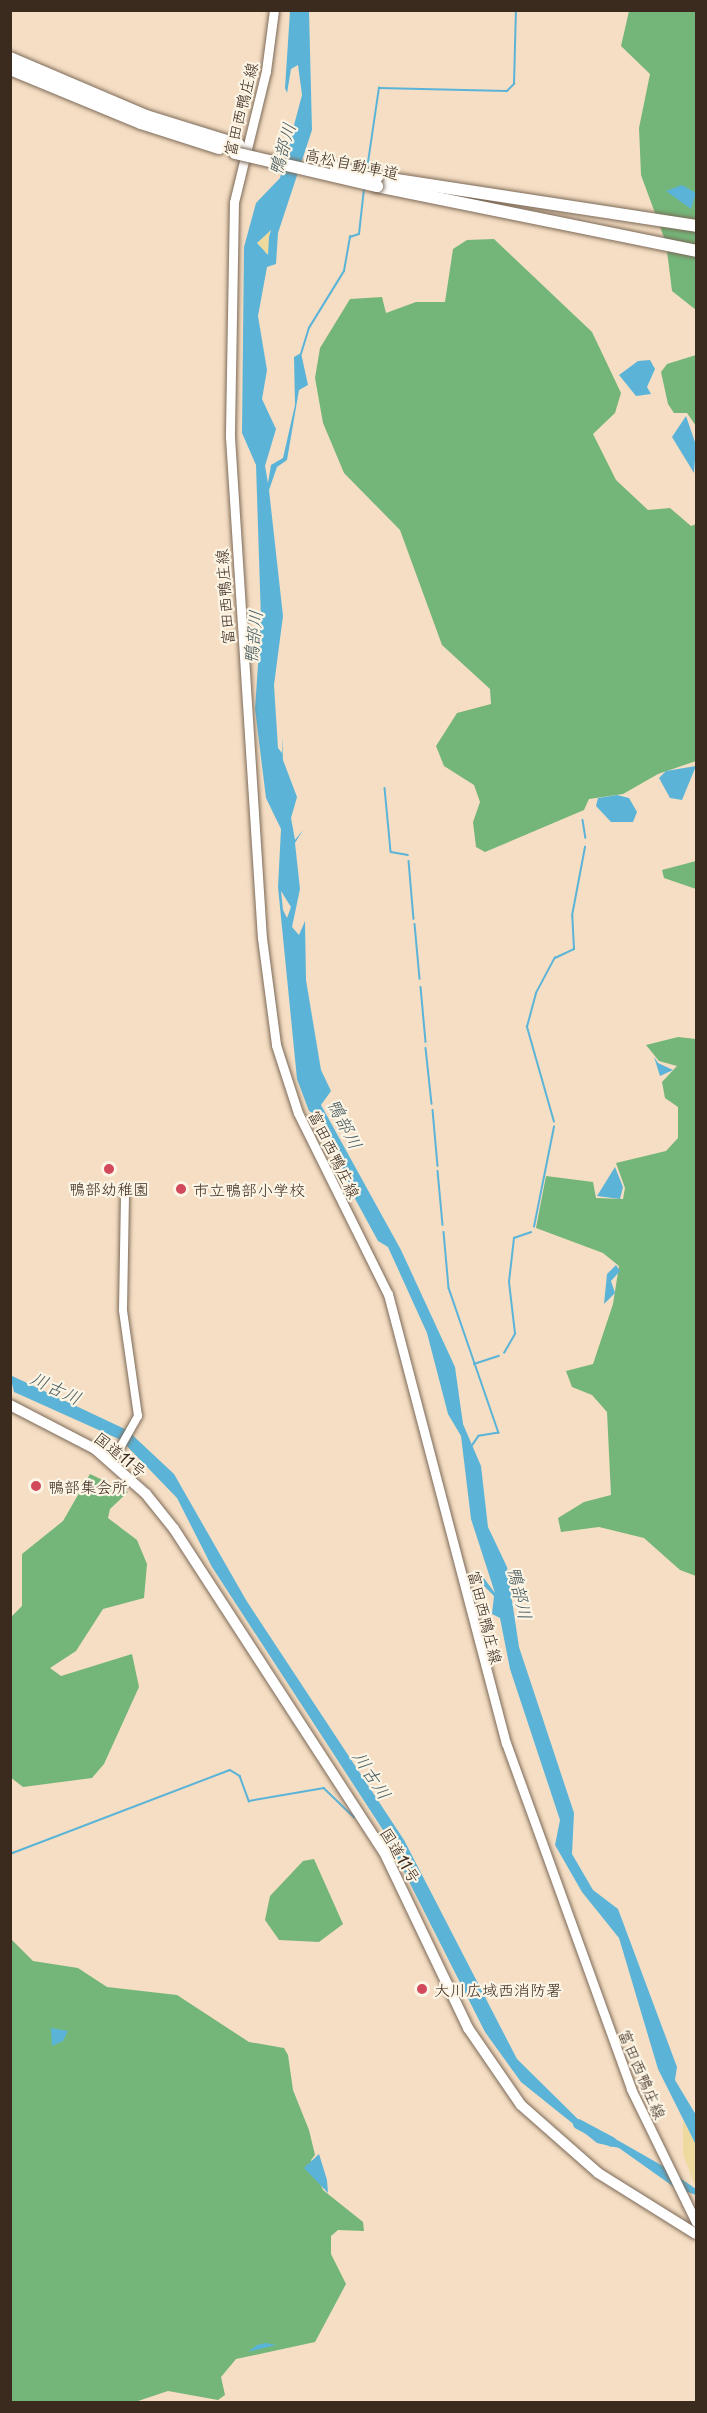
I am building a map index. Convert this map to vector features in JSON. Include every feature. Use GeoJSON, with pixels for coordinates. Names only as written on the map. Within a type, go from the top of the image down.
{"type":"FeatureCollection","features":[{"type":"Feature","properties":{"kind":"highway","name":"高松自動車道"},"geometry":{"type":"LineString","coordinates":[[10,58],[136,112],[237,149]]}},
{"type":"Feature","properties":{"kind":"highway","name":"高松自動車道"},"geometry":{"type":"LineString","coordinates":[[10,69],[141,123],[237,149],[696,251]]}},
{"type":"Feature","properties":{"kind":"highway","name":"高松自動車道"},"geometry":{"type":"LineString","coordinates":[[377,181],[696,226]]}},
{"type":"Feature","properties":{"kind":"highway","name":"国道11号"},"geometry":{"type":"LineString","coordinates":[[10,1405],[73,1435],[112,1462],[174,1529],[386,1856],[492,2068],[571,2152],[674,2223],[696,2234]]}},
{"type":"Feature","properties":{"kind":"main road","name":"富田西鴨庄線"},"geometry":{"type":"LineString","coordinates":[[274,10],[266,71],[234,202],[230,437],[262,938],[276,1045],[298,1113],[388,1294],[506,1743],[631,2089],[696,2223]]}},
{"type":"Feature","properties":{"kind":"main road"},"geometry":{"type":"LineString","coordinates":[[674,2223],[686,2225],[692,2212]]}},
{"type":"Feature","properties":{"kind":"street"},"geometry":{"type":"LineString","coordinates":[[112,1462],[132,1433],[138,1416],[123,1310],[125,1196]]}},
{"type":"Feature","properties":{"kind":"green space"},"geometry":{"type":"Polygon","coordinates":[[[629,11],[696,11],[696,310],[672,291],[666,243],[641,175],[639,128],[650,74],[621,46],[629,11]]]}},
{"type":"Feature","properties":{"kind":"green space"},"geometry":{"type":"Polygon","coordinates":[[[494,239],[592,332],[621,393],[615,413],[593,434],[616,480],[648,510],[670,508],[691,526],[696,524],[696,761],[658,774],[623,794],[589,799],[584,810],[485,852],[476,847],[473,822],[480,802],[474,785],[444,766],[436,746],[457,713],[491,704],[490,689],[442,645],[400,530],[344,473],[323,423],[315,378],[320,348],[350,299],[382,297],[386,313],[416,302],[445,302],[453,249],[467,240],[494,239]]]}},
{"type":"Feature","properties":{"kind":"green space"},"geometry":{"type":"Polygon","coordinates":[[[696,355],[696,426],[687,413],[674,413],[668,404],[661,372],[667,364],[696,355]]]}},
{"type":"Feature","properties":{"kind":"green space"},"geometry":{"type":"Polygon","coordinates":[[[696,861],[696,889],[664,878],[662,870],[696,861]]]}},
{"type":"Feature","properties":{"kind":"green space"},"geometry":{"type":"Polygon","coordinates":[[[678,1037],[696,1039],[696,1576],[680,1570],[644,1538],[599,1527],[561,1532],[558,1518],[584,1502],[611,1495],[607,1412],[592,1395],[572,1387],[566,1371],[593,1364],[613,1304],[619,1266],[603,1253],[536,1228],[546,1176],[593,1182],[596,1198],[623,1199],[625,1188],[616,1163],[666,1151],[678,1138],[678,1107],[665,1098],[662,1082],[677,1066],[659,1061],[646,1045],[678,1037]]]}},
{"type":"Feature","properties":{"kind":"green space"},"geometry":{"type":"Polygon","coordinates":[[[90,1474],[128,1492],[110,1509],[108,1518],[137,1540],[147,1564],[144,1598],[103,1609],[76,1651],[50,1668],[61,1676],[132,1654],[139,1687],[104,1764],[92,1778],[23,1787],[10,1777],[11,1617],[22,1606],[22,1554],[63,1521],[90,1474]]]}},
{"type":"Feature","properties":{"kind":"green space"},"geometry":{"type":"Polygon","coordinates":[[[314,1859],[343,1924],[319,1942],[279,1940],[265,1920],[270,1896],[303,1861],[314,1859]]]}},
{"type":"Feature","properties":{"kind":"green space"},"geometry":{"type":"Polygon","coordinates":[[[10,1938],[33,1961],[78,1968],[107,1987],[177,1995],[249,2042],[284,2048],[288,2055],[293,2090],[309,2130],[315,2155],[311,2160],[323,2190],[363,2222],[364,2231],[338,2230],[331,2236],[331,2254],[346,2284],[315,2342],[236,2359],[221,2377],[225,2395],[218,2400],[168,2391],[135,2402],[11,2402],[10,1938]]]}},
{"type":"Feature","properties":{"kind":"sand"},"geometry":{"type":"Polygon","coordinates":[[[269,228],[271,234],[268,255],[257,243],[269,228]]]}},
{"type":"Feature","properties":{"kind":"sand"},"geometry":{"type":"Polygon","coordinates":[[[683,2120],[696,2145],[696,2188],[683,2154],[683,2120]]]}},
{"type":"Feature","properties":{"kind":"water"},"geometry":{"type":"Polygon","coordinates":[[[290,11],[309,11],[312,130],[278,233],[276,264],[267,267],[258,316],[267,370],[262,399],[276,429],[265,466],[268,483],[271,465],[283,458],[295,405],[294,357],[301,353],[308,385],[299,390],[287,460],[277,467],[269,490],[283,616],[274,685],[278,748],[282,753],[282,736],[283,760],[297,797],[291,818],[295,840],[303,830],[295,843],[300,889],[292,927],[299,935],[305,921],[306,980],[321,1070],[331,1091],[321,1105],[401,1250],[455,1367],[463,1424],[481,1466],[488,1527],[507,1567],[519,1647],[574,1813],[572,1854],[593,1890],[618,1909],[677,2067],[675,2080],[696,2115],[696,2145],[658,2069],[619,1938],[582,1892],[555,1845],[560,1820],[510,1669],[500,1618],[492,1614],[494,1596],[471,1573],[480,1573],[495,1593],[471,1519],[461,1436],[448,1414],[427,1333],[388,1247],[378,1241],[353,1195],[323,1119],[309,1111],[297,1079],[278,887],[281,829],[266,798],[255,709],[261,620],[256,465],[242,433],[244,247],[256,203],[280,178],[302,95],[298,65],[291,69],[287,93],[285,88],[290,11]],[[271,230],[257,243],[268,255],[269,237],[271,230]],[[281,891],[283,910],[287,918],[291,907],[281,891]]]}},
{"type":"Feature","properties":{"kind":"water"},"geometry":{"type":"Polygon","coordinates":[[[682,185],[696,193],[691,209],[666,191],[682,185]]]}},
{"type":"Feature","properties":{"kind":"water"},"geometry":{"type":"Polygon","coordinates":[[[650,360],[655,369],[647,387],[651,394],[636,396],[619,375],[638,361],[650,360]]]}},
{"type":"Feature","properties":{"kind":"water"},"geometry":{"type":"Polygon","coordinates":[[[686,416],[696,445],[694,473],[672,437],[686,416]]]}},
{"type":"Feature","properties":{"kind":"water"},"geometry":{"type":"Polygon","coordinates":[[[696,766],[682,800],[670,798],[659,778],[666,771],[696,766]]]}},
{"type":"Feature","properties":{"kind":"water"},"geometry":{"type":"Polygon","coordinates":[[[617,795],[629,798],[637,812],[633,822],[611,822],[596,806],[598,798],[617,795]]]}},
{"type":"Feature","properties":{"kind":"water"},"geometry":{"type":"Polygon","coordinates":[[[654,1057],[658,1063],[673,1070],[660,1076],[654,1057]]]}},
{"type":"Feature","properties":{"kind":"water"},"geometry":{"type":"Polygon","coordinates":[[[615,1167],[623,1187],[620,1199],[597,1196],[615,1167]]]}},
{"type":"Feature","properties":{"kind":"water"},"geometry":{"type":"Polygon","coordinates":[[[616,1265],[620,1271],[611,1281],[615,1293],[604,1304],[607,1274],[616,1265]]]}},
{"type":"Feature","properties":{"kind":"water"},"geometry":{"type":"Polygon","coordinates":[[[10,1375],[127,1430],[174,1474],[246,1600],[404,1840],[517,2059],[594,2135],[605,2133],[661,2165],[696,2189],[696,2195],[674,2187],[619,2148],[597,2143],[521,2082],[485,2032],[383,1830],[212,1567],[177,1498],[121,1440],[14,1392],[10,1375]]]}},
{"type":"Feature","properties":{"kind":"water"},"geometry":{"type":"Polygon","coordinates":[[[51,2028],[68,2031],[63,2041],[52,2046],[51,2028]]]}},
{"type":"Feature","properties":{"kind":"water"},"geometry":{"type":"Polygon","coordinates":[[[319,2154],[327,2180],[328,2193],[304,2168],[319,2154]]]}},
{"type":"Feature","properties":{"kind":"water"},"geometry":{"type":"Polygon","coordinates":[[[266,2343],[276,2345],[248,2352],[257,2345],[266,2343]]]}},
{"type":"Feature","properties":{"kind":"waterway"},"geometry":{"type":"LineString","coordinates":[[367,169],[379,88],[507,91],[514,84],[516,10]]}},
{"type":"Feature","properties":{"kind":"waterway"},"geometry":{"type":"LineString","coordinates":[[301,354],[309,328],[344,271],[350,237],[359,234],[364,189]]}},
{"type":"Feature","properties":{"kind":"waterway"},"geometry":{"type":"LineString","coordinates":[[385,788],[391,852],[408,855]]}},
{"type":"Feature","properties":{"kind":"waterway"},"geometry":{"type":"LineString","coordinates":[[583,820],[586,838]]}},
{"type":"Feature","properties":{"kind":"waterway"},"geometry":{"type":"LineString","coordinates":[[554,1122],[527,1027],[536,993],[555,958],[574,949],[572,916],[585,847]]}},
{"type":"Feature","properties":{"kind":"waterway"},"geometry":{"type":"LineString","coordinates":[[409,861],[414,919]]}},
{"type":"Feature","properties":{"kind":"waterway"},"geometry":{"type":"LineString","coordinates":[[415,924],[420,979]]}},
{"type":"Feature","properties":{"kind":"waterway"},"geometry":{"type":"LineString","coordinates":[[421,987],[426,1042]]}},
{"type":"Feature","properties":{"kind":"waterway"},"geometry":{"type":"LineString","coordinates":[[426,1048],[432,1104]]}},
{"type":"Feature","properties":{"kind":"waterway"},"geometry":{"type":"LineString","coordinates":[[433,1110],[438,1166]]}},
{"type":"Feature","properties":{"kind":"waterway"},"geometry":{"type":"LineString","coordinates":[[534,1227],[554,1127]]}},
{"type":"Feature","properties":{"kind":"waterway"},"geometry":{"type":"LineString","coordinates":[[438,1171],[443,1225]]}},
{"type":"Feature","properties":{"kind":"waterway"},"geometry":{"type":"LineString","coordinates":[[444,1232],[449,1288],[499,1433],[479,1436],[473,1445]]}},
{"type":"Feature","properties":{"kind":"waterway"},"geometry":{"type":"LineString","coordinates":[[504,1353],[515,1334],[509,1282],[514,1238],[531,1232]]}},
{"type":"Feature","properties":{"kind":"waterway"},"geometry":{"type":"LineString","coordinates":[[474,1364],[499,1356]]}},
{"type":"Feature","properties":{"kind":"waterway"},"geometry":{"type":"LineString","coordinates":[[10,1854],[230,1770],[240,1776],[249,1801],[324,1788],[354,1817]]}},
{"type":"Feature","properties":{"kind":"waterway","name":"川古川"},"geometry":{"type":"LineString","coordinates":[[578,2124],[612,2142]]}},
{"type":"Feature","properties":{"kind":"place","name":"鴨部幼稚園"},"geometry":{"type":"Point","coordinates":[109,1169]}},
{"type":"Feature","properties":{"kind":"place","name":"市立鴨部小学校"},"geometry":{"type":"Point","coordinates":[181,1189]}},
{"type":"Feature","properties":{"kind":"place","name":"鴨部集会所"},"geometry":{"type":"Point","coordinates":[36,1486]}},
{"type":"Feature","properties":{"kind":"place","name":"大川広域西消防署"},"geometry":{"type":"Point","coordinates":[422,1989]}},
{"type":"Feature","properties":{"kind":"water label","name":"鴨部川"},"geometry":{"type":"Point","coordinates":[282,149]}},
{"type":"Feature","properties":{"kind":"water label","name":"鴨部川"},"geometry":{"type":"Point","coordinates":[253,637]}},
{"type":"Feature","properties":{"kind":"water label","name":"鴨部川"},"geometry":{"type":"Point","coordinates":[345,1124]}},
{"type":"Feature","properties":{"kind":"water label","name":"鴨部川"},"geometry":{"type":"Point","coordinates":[520,1593]}}]}
